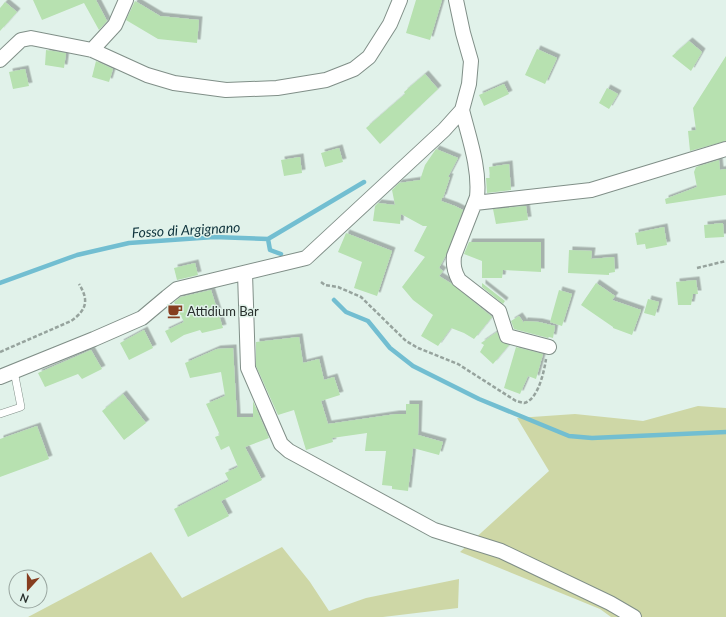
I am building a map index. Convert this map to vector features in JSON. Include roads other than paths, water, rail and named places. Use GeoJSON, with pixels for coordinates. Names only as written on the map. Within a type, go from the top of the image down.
{"type":"FeatureCollection","features":[{"type":"Feature","properties":{"kind":"street"},"geometry":{"type":"LineString","coordinates":[[92,50],[115,25],[126,0]]}},
{"type":"Feature","properties":{"kind":"street"},"geometry":{"type":"LineString","coordinates":[[0,60],[21,40],[31,38],[92,50],[147,75],[174,83],[226,90],[277,88],[326,80],[354,69],[369,57],[390,24],[400,0]]}},
{"type":"Feature","properties":{"kind":"street"},"geometry":{"type":"LineString","coordinates":[[0,377],[142,318],[177,289],[306,258],[444,130],[462,110],[469,84],[471,61],[456,0]]}},
{"type":"Feature","properties":{"kind":"street"},"geometry":{"type":"LineString","coordinates":[[462,110],[478,176],[477,197],[454,256],[453,265],[455,273],[459,280],[499,311],[507,336],[549,347]]}},
{"type":"Feature","properties":{"kind":"street"},"geometry":{"type":"LineString","coordinates":[[475,203],[591,190],[726,149]]}},
{"type":"Feature","properties":{"kind":"street"},"geometry":{"type":"LineString","coordinates":[[245,273],[248,368],[281,444],[289,451],[434,530],[501,551],[610,603],[634,617]]}},
{"type":"Feature","properties":{"kind":"lane"},"geometry":{"type":"LineString","coordinates":[[0,414],[22,407],[14,371]]}},
{"type":"Feature","properties":{"kind":"waterway","name":"Fosso di Argignano"},"geometry":{"type":"LineString","coordinates":[[0,283],[77,255],[129,243],[214,237],[268,239],[364,182]]}},
{"type":"Feature","properties":{"kind":"waterway"},"geometry":{"type":"LineString","coordinates":[[268,239],[270,250],[281,254]]}},
{"type":"Feature","properties":{"kind":"waterway"},"geometry":{"type":"LineString","coordinates":[[334,300],[346,312],[368,321],[390,348],[413,366],[479,399],[569,436],[592,438],[726,432]]}},
{"type":"Feature","properties":{"kind":"place","name":"Attidium Bar"},"geometry":{"type":"Point","coordinates":[175,311]}}]}
